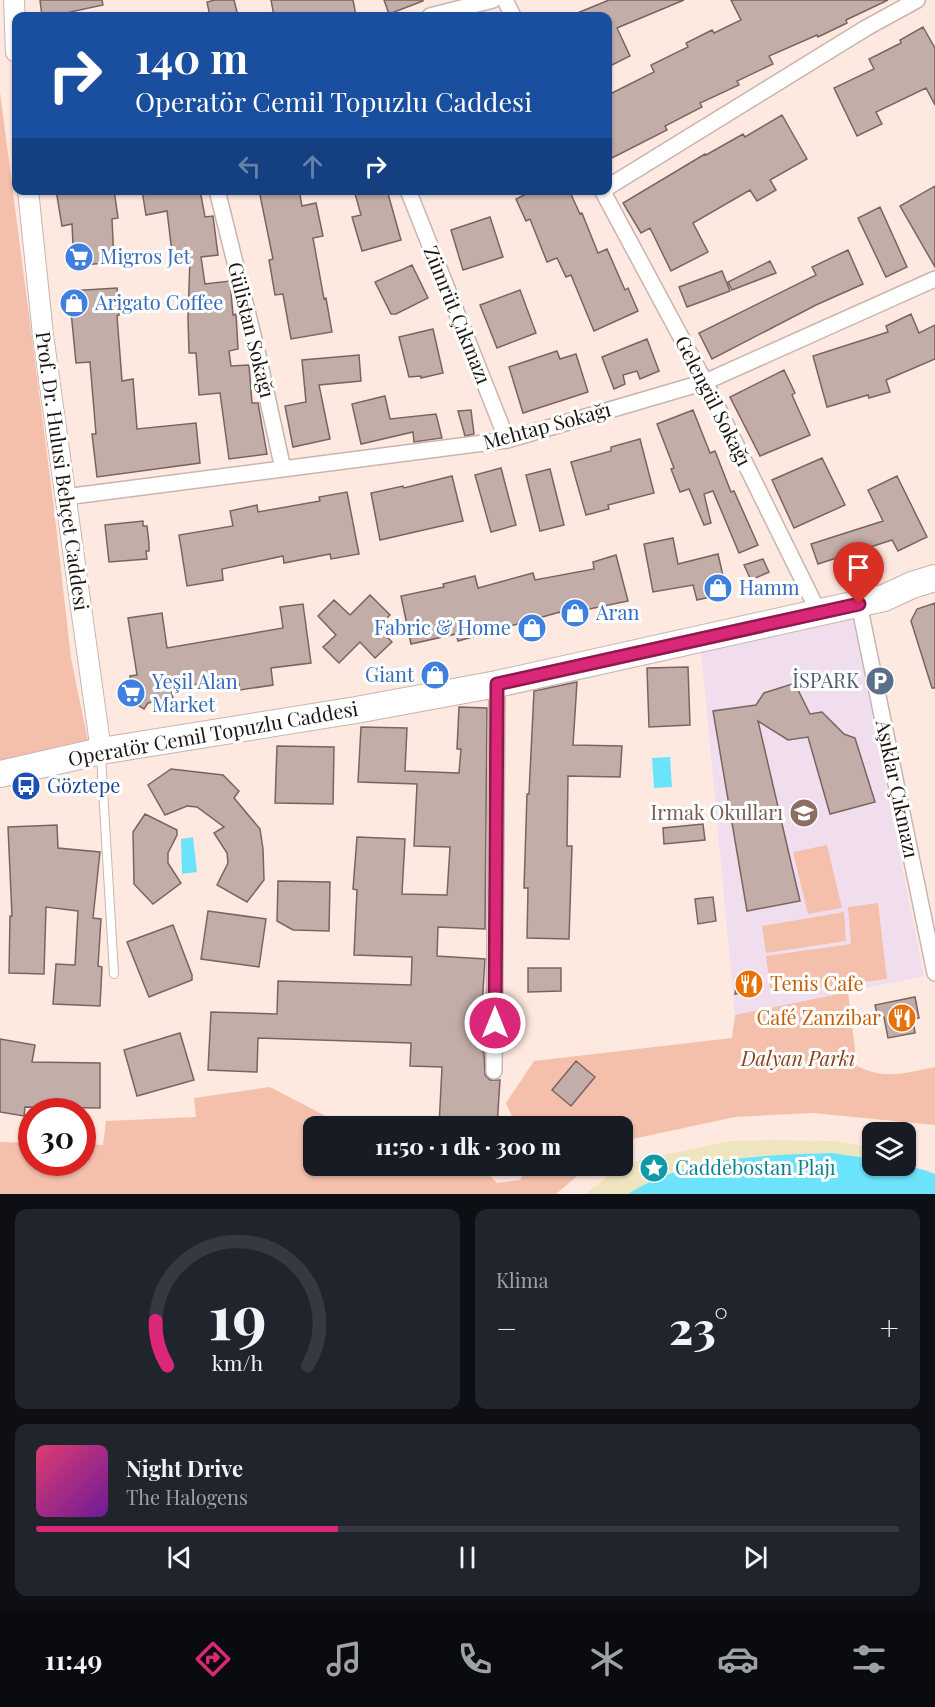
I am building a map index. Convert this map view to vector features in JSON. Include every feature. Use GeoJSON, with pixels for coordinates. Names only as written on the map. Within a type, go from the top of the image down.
{"type":"FeatureCollection","features":[{"type":"Feature","properties":{"kind":"main road","name":"Operatör Cemil Topuzlu Caddesi"},"geometry":{"type":"LineString","coordinates":[[0,774],[101,751],[357,710],[497,684],[884,598],[912,585],[935,578]]}},
{"type":"Feature","properties":{"kind":"main road","name":"Operatör Cemil Topuzlu Caddesi"},"geometry":{"type":"LineString","coordinates":[[884,598],[921,600],[935,596]]}},
{"type":"Feature","properties":{"kind":"street"},"geometry":{"type":"LineString","coordinates":[[446,12],[493,0]]}},
{"type":"Feature","properties":{"kind":"street"},"geometry":{"type":"LineString","coordinates":[[612,185],[866,28],[918,0]]}},
{"type":"Feature","properties":{"kind":"street","name":"Prof. Dr. Hulusi Behçet Caddesi"},"geometry":{"type":"LineString","coordinates":[[29,195],[43,335],[64,497],[101,751]]}},
{"type":"Feature","properties":{"kind":"street","name":"Gülistan Sokağı"},"geometry":{"type":"LineString","coordinates":[[218,195],[283,469]]}},
{"type":"Feature","properties":{"kind":"street","name":"Zümrüt Çıkmazı"},"geometry":{"type":"LineString","coordinates":[[410,195],[507,440]]}},
{"type":"Feature","properties":{"kind":"street","name":"Gelengül Sokağı"},"geometry":{"type":"LineString","coordinates":[[605,195],[705,382],[819,613]]}},
{"type":"Feature","properties":{"kind":"street","name":"Mehtap Sokağı"},"geometry":{"type":"LineString","coordinates":[[64,497],[507,440],[705,382],[935,279]]}},
{"type":"Feature","properties":{"kind":"street","name":"Aşıklar Çıkmazı"},"geometry":{"type":"LineString","coordinates":[[859,604],[935,973]]}},
{"type":"Feature","properties":{"kind":"street"},"geometry":{"type":"LineString","coordinates":[[494,1071],[497,684]]}},
{"type":"Feature","properties":{"kind":"lane"},"geometry":{"type":"LineString","coordinates":[[101,751],[114,974]]}},
{"type":"Feature","properties":{"kind":"shaded area","name":"Irmak Okulları"},"geometry":{"type":"Polygon","coordinates":[[[853,618],[924,976],[735,1015],[701,650],[853,618]]]}},
{"type":"Feature","properties":{"kind":"green space"},"geometry":{"type":"Polygon","coordinates":[[[0,92],[53,500],[71,658],[88,741],[0,762],[0,92]]]}},
{"type":"Feature","properties":{"kind":"green space"},"geometry":{"type":"Polygon","coordinates":[[[827,845],[842,908],[808,914],[793,852],[827,845]]]}},
{"type":"Feature","properties":{"kind":"green space"},"geometry":{"type":"Polygon","coordinates":[[[878,903],[887,979],[771,994],[766,956],[851,944],[848,907],[878,903]]]}},
{"type":"Feature","properties":{"kind":"green space"},"geometry":{"type":"Polygon","coordinates":[[[844,912],[846,941],[766,953],[762,926],[844,912]]]}},
{"type":"Feature","properties":{"kind":"green space","name":"Dalyan Parkı"},"geometry":{"type":"Polygon","coordinates":[[[848,992],[857,1066],[886,1074],[935,1067],[935,1125],[813,1113],[735,1117],[633,1139],[633,1116],[512,1116],[506,1103],[534,1061],[732,1038],[735,1015],[848,992]]]}},
{"type":"Feature","properties":{"kind":"green space"},"geometry":{"type":"Polygon","coordinates":[[[270,1087],[326,1116],[303,1116],[303,1176],[490,1176],[497,1183],[520,1180],[523,1176],[577,1176],[556,1194],[0,1194],[0,1142],[18,1143],[18,1176],[96,1176],[96,1145],[103,1145],[106,1121],[196,1117],[194,1098],[270,1087]]]}},
{"type":"Feature","properties":{"kind":"sand","name":"Caddebostan Plajı"},"geometry":{"type":"Polygon","coordinates":[[[729,1141],[834,1141],[862,1146],[862,1157],[832,1153],[751,1156],[679,1170],[628,1194],[585,1194],[608,1176],[633,1176],[633,1162],[729,1141]]]}},
{"type":"Feature","properties":{"kind":"water"},"geometry":{"type":"Polygon","coordinates":[[[670,757],[672,787],[654,788],[652,758],[670,757]]]}},
{"type":"Feature","properties":{"kind":"water"},"geometry":{"type":"Polygon","coordinates":[[[193,837],[197,872],[182,874],[181,839],[193,837]]]}},
{"type":"Feature","properties":{"kind":"water"},"geometry":{"type":"Polygon","coordinates":[[[832,1153],[862,1157],[862,1176],[916,1176],[916,1168],[935,1174],[935,1194],[628,1194],[651,1181],[701,1165],[780,1155],[832,1153]]]}},
{"type":"Feature","properties":{"kind":"building"},"geometry":{"type":"Polygon","coordinates":[[[40,0],[102,0],[103,5],[71,12],[42,12],[40,0]]]}},
{"type":"Feature","properties":{"kind":"building"},"geometry":{"type":"Polygon","coordinates":[[[234,0],[237,12],[209,12],[207,2],[234,0]]]}},
{"type":"Feature","properties":{"kind":"building"},"geometry":{"type":"Polygon","coordinates":[[[271,0],[353,0],[355,12],[273,12],[271,0]]]}},
{"type":"Feature","properties":{"kind":"building"},"geometry":{"type":"Polygon","coordinates":[[[384,0],[423,0],[394,12],[388,12],[384,0]]]}},
{"type":"Feature","properties":{"kind":"building"},"geometry":{"type":"Polygon","coordinates":[[[609,0],[684,0],[617,28],[630,56],[612,65],[612,12],[580,12],[609,0]]]}},
{"type":"Feature","properties":{"kind":"building"},"geometry":{"type":"Polygon","coordinates":[[[731,0],[888,0],[846,20],[847,23],[818,37],[817,35],[769,56],[773,64],[737,81],[739,85],[700,103],[702,107],[665,126],[667,130],[612,158],[612,93],[654,72],[651,65],[688,47],[686,43],[712,30],[714,33],[741,20],[731,0]]]}},
{"type":"Feature","properties":{"kind":"building"},"geometry":{"type":"Polygon","coordinates":[[[923,27],[935,48],[935,105],[926,88],[876,112],[882,124],[857,136],[834,88],[874,69],[869,59],[901,43],[900,40],[923,27]]]}},
{"type":"Feature","properties":{"kind":"building"},"geometry":{"type":"Polygon","coordinates":[[[782,115],[807,159],[770,180],[776,190],[757,201],[750,190],[693,223],[708,252],[671,271],[650,228],[641,233],[623,203],[705,154],[743,134],[745,137],[782,115]]]}},
{"type":"Feature","properties":{"kind":"building"},"geometry":{"type":"Polygon","coordinates":[[[935,186],[935,267],[900,206],[935,186]]]}},
{"type":"Feature","properties":{"kind":"building"},"geometry":{"type":"Polygon","coordinates":[[[57,195],[115,195],[118,218],[112,219],[114,262],[74,266],[72,224],[62,226],[57,195]]]}},
{"type":"Feature","properties":{"kind":"building"},"geometry":{"type":"Polygon","coordinates":[[[143,195],[201,195],[205,217],[213,216],[218,255],[201,257],[205,284],[230,281],[233,315],[236,314],[238,349],[229,351],[231,366],[249,365],[252,403],[258,403],[267,454],[229,459],[220,393],[199,395],[196,353],[189,353],[190,258],[173,261],[167,211],[146,215],[143,195]]]}},
{"type":"Feature","properties":{"kind":"building"},"geometry":{"type":"Polygon","coordinates":[[[260,195],[300,195],[302,206],[316,203],[323,236],[313,238],[332,332],[291,339],[283,294],[275,295],[269,260],[273,259],[260,195]]]}},
{"type":"Feature","properties":{"kind":"building"},"geometry":{"type":"Polygon","coordinates":[[[355,195],[388,195],[401,240],[362,251],[352,217],[361,215],[355,195]]]}},
{"type":"Feature","properties":{"kind":"building"},"geometry":{"type":"Polygon","coordinates":[[[524,195],[571,195],[580,214],[582,213],[598,253],[607,249],[625,290],[628,288],[638,311],[594,331],[571,275],[566,277],[557,258],[547,262],[530,219],[526,221],[516,199],[524,195]]]}},
{"type":"Feature","properties":{"kind":"building"},"geometry":{"type":"Polygon","coordinates":[[[880,207],[907,267],[886,277],[858,218],[880,207]]]}},
{"type":"Feature","properties":{"kind":"building"},"geometry":{"type":"Polygon","coordinates":[[[490,217],[503,257],[463,270],[451,230],[490,217]]]}},
{"type":"Feature","properties":{"kind":"building"},"geometry":{"type":"Polygon","coordinates":[[[848,250],[863,284],[816,305],[712,359],[699,333],[816,275],[812,267],[848,250]]]}},
{"type":"Feature","properties":{"kind":"building"},"geometry":{"type":"Polygon","coordinates":[[[770,261],[776,273],[732,290],[728,282],[770,261]]]}},
{"type":"Feature","properties":{"kind":"building"},"geometry":{"type":"Polygon","coordinates":[[[412,265],[428,298],[396,314],[391,314],[375,282],[412,265]]]}},
{"type":"Feature","properties":{"kind":"building"},"geometry":{"type":"Polygon","coordinates":[[[722,271],[730,291],[687,307],[679,287],[722,271]]]}},
{"type":"Feature","properties":{"kind":"building"},"geometry":{"type":"Polygon","coordinates":[[[117,288],[122,381],[133,379],[137,429],[196,423],[200,463],[97,477],[92,434],[96,434],[90,362],[76,363],[69,291],[117,288]]]}},
{"type":"Feature","properties":{"kind":"building"},"geometry":{"type":"Polygon","coordinates":[[[520,290],[536,333],[497,348],[480,305],[520,290]]]}},
{"type":"Feature","properties":{"kind":"building"},"geometry":{"type":"Polygon","coordinates":[[[911,314],[919,333],[935,325],[935,359],[886,380],[890,392],[869,398],[868,395],[827,407],[813,356],[888,332],[886,326],[911,314]]]}},
{"type":"Feature","properties":{"kind":"building"},"geometry":{"type":"Polygon","coordinates":[[[433,329],[443,373],[421,378],[421,376],[409,377],[399,337],[433,329]]]}},
{"type":"Feature","properties":{"kind":"building"},"geometry":{"type":"Polygon","coordinates":[[[647,339],[659,371],[640,379],[637,371],[623,375],[625,384],[614,389],[602,357],[647,339]]]}},
{"type":"Feature","properties":{"kind":"building"},"geometry":{"type":"Polygon","coordinates":[[[557,351],[560,359],[576,354],[588,392],[523,413],[509,367],[557,351]]]}},
{"type":"Feature","properties":{"kind":"building"},"geometry":{"type":"Polygon","coordinates":[[[359,355],[361,381],[319,385],[330,439],[293,447],[285,406],[306,402],[302,360],[359,355]]]}},
{"type":"Feature","properties":{"kind":"building"},"geometry":{"type":"Polygon","coordinates":[[[784,370],[795,393],[792,395],[810,435],[760,456],[730,397],[784,370]]]}},
{"type":"Feature","properties":{"kind":"building"},"geometry":{"type":"Polygon","coordinates":[[[385,396],[390,419],[436,414],[442,438],[414,442],[413,432],[361,444],[352,404],[385,396]]]}},
{"type":"Feature","properties":{"kind":"building"},"geometry":{"type":"Polygon","coordinates":[[[471,410],[474,434],[465,436],[458,411],[471,410]]]}},
{"type":"Feature","properties":{"kind":"building"},"geometry":{"type":"Polygon","coordinates":[[[693,410],[710,453],[715,451],[731,492],[734,491],[758,545],[739,553],[713,491],[704,494],[711,523],[704,525],[689,489],[680,492],[671,469],[674,468],[657,424],[693,410]]]}},
{"type":"Feature","properties":{"kind":"building"},"geometry":{"type":"Polygon","coordinates":[[[640,439],[654,493],[608,505],[609,509],[586,515],[571,462],[611,451],[611,447],[640,439]]]}},
{"type":"Feature","properties":{"kind":"building"},"geometry":{"type":"Polygon","coordinates":[[[822,458],[845,505],[794,528],[772,480],[822,458]]]}},
{"type":"Feature","properties":{"kind":"building"},"geometry":{"type":"Polygon","coordinates":[[[501,468],[516,525],[491,532],[475,475],[501,468]]]}},
{"type":"Feature","properties":{"kind":"building"},"geometry":{"type":"Polygon","coordinates":[[[550,469],[564,525],[540,531],[526,475],[550,469]]]}},
{"type":"Feature","properties":{"kind":"building"},"geometry":{"type":"Polygon","coordinates":[[[452,476],[463,521],[380,540],[371,493],[403,486],[404,488],[452,476]]]}},
{"type":"Feature","properties":{"kind":"building"},"geometry":{"type":"Polygon","coordinates":[[[897,476],[927,537],[898,551],[892,540],[818,564],[811,544],[883,521],[868,490],[897,476]]]}},
{"type":"Feature","properties":{"kind":"building"},"geometry":{"type":"Polygon","coordinates":[[[347,492],[359,554],[331,559],[330,554],[284,563],[283,556],[222,569],[223,580],[187,586],[179,535],[233,526],[230,511],[257,505],[258,512],[320,501],[319,497],[347,492]]]}},
{"type":"Feature","properties":{"kind":"building"},"geometry":{"type":"Polygon","coordinates":[[[143,521],[143,526],[147,526],[149,543],[149,551],[146,551],[147,559],[109,562],[105,525],[143,521]]]}},
{"type":"Feature","properties":{"kind":"building"},"geometry":{"type":"Polygon","coordinates":[[[673,538],[678,564],[718,554],[727,593],[697,600],[693,585],[653,592],[644,544],[673,538]]]}},
{"type":"Feature","properties":{"kind":"building"},"geometry":{"type":"Polygon","coordinates":[[[616,555],[628,601],[561,615],[560,612],[458,641],[456,634],[411,644],[401,596],[444,587],[443,584],[475,576],[478,588],[533,573],[535,580],[594,569],[593,562],[616,555]]]}},
{"type":"Feature","properties":{"kind":"building"},"geometry":{"type":"Polygon","coordinates":[[[763,559],[769,572],[751,580],[744,565],[763,559]]]}},
{"type":"Feature","properties":{"kind":"building"},"geometry":{"type":"Polygon","coordinates":[[[370,595],[390,615],[377,627],[392,642],[375,658],[360,642],[339,663],[323,647],[336,635],[318,616],[334,600],[350,615],[370,595]]]}},
{"type":"Feature","properties":{"kind":"building"},"geometry":{"type":"Polygon","coordinates":[[[935,603],[935,688],[932,688],[911,621],[917,609],[935,603]]]}},
{"type":"Feature","properties":{"kind":"building"},"geometry":{"type":"Polygon","coordinates":[[[303,604],[311,663],[271,668],[273,685],[240,690],[238,680],[171,687],[173,699],[148,703],[144,709],[128,699],[133,692],[130,676],[137,675],[128,618],[162,613],[167,648],[283,628],[280,607],[303,604]]]}},
{"type":"Feature","properties":{"kind":"building"},"geometry":{"type":"Polygon","coordinates":[[[688,667],[690,725],[649,727],[647,668],[688,667]]]}},
{"type":"Feature","properties":{"kind":"building"},"geometry":{"type":"Polygon","coordinates":[[[577,682],[573,745],[622,746],[620,777],[568,776],[567,846],[572,846],[569,939],[527,938],[528,888],[524,888],[534,691],[577,682]]]}},
{"type":"Feature","properties":{"kind":"building"},"geometry":{"type":"Polygon","coordinates":[[[792,684],[798,690],[810,714],[822,712],[844,734],[855,738],[875,802],[830,814],[808,737],[788,740],[758,721],[800,901],[747,911],[713,711],[756,705],[764,693],[792,684]]]}},
{"type":"Feature","properties":{"kind":"building"},"geometry":{"type":"Polygon","coordinates":[[[459,707],[487,708],[485,929],[438,927],[437,956],[485,959],[482,1007],[471,1007],[479,1027],[485,1075],[490,1080],[500,1080],[498,1116],[440,1116],[442,1067],[410,1066],[411,1043],[258,1038],[257,1072],[208,1070],[211,1012],[277,1014],[278,981],[411,985],[412,957],[354,955],[357,890],[353,889],[357,837],[405,839],[402,894],[447,895],[450,847],[414,846],[417,784],[358,782],[361,727],[407,728],[405,771],[459,773],[461,749],[457,749],[459,707]]]}},
{"type":"Feature","properties":{"kind":"building"},"geometry":{"type":"Polygon","coordinates":[[[277,746],[334,747],[333,804],[275,803],[277,746]]]}},
{"type":"Feature","properties":{"kind":"building"},"geometry":{"type":"Polygon","coordinates":[[[171,769],[223,775],[239,791],[234,798],[260,829],[263,849],[264,880],[247,902],[217,885],[228,863],[227,853],[214,833],[224,827],[197,807],[187,806],[165,815],[148,785],[171,769]]]}},
{"type":"Feature","properties":{"kind":"building"},"geometry":{"type":"Polygon","coordinates":[[[145,814],[177,830],[177,835],[168,853],[168,863],[181,883],[153,904],[134,884],[133,832],[145,814]]]}},
{"type":"Feature","properties":{"kind":"building"},"geometry":{"type":"Polygon","coordinates":[[[703,824],[705,840],[664,844],[663,828],[703,824]]]}},
{"type":"Feature","properties":{"kind":"building"},"geometry":{"type":"Polygon","coordinates":[[[57,825],[58,848],[100,852],[93,918],[101,919],[98,966],[102,967],[100,1006],[53,1004],[56,964],[75,965],[78,911],[46,907],[44,974],[9,973],[10,916],[12,916],[8,827],[57,825]]]}},
{"type":"Feature","properties":{"kind":"building"},"geometry":{"type":"Polygon","coordinates":[[[278,881],[330,882],[329,931],[293,930],[277,921],[278,881]]]}},
{"type":"Feature","properties":{"kind":"building"},"geometry":{"type":"Polygon","coordinates":[[[713,897],[716,921],[698,924],[695,899],[713,897]]]}},
{"type":"Feature","properties":{"kind":"building"},"geometry":{"type":"Polygon","coordinates":[[[208,911],[266,919],[259,967],[201,959],[208,911]]]}},
{"type":"Feature","properties":{"kind":"building"},"geometry":{"type":"Polygon","coordinates":[[[173,925],[192,980],[149,997],[127,942],[173,925]]]}},
{"type":"Feature","properties":{"kind":"building"},"geometry":{"type":"Polygon","coordinates":[[[528,968],[561,968],[561,991],[528,992],[528,968]]]}},
{"type":"Feature","properties":{"kind":"building","name":"Tenis Cafe"},"geometry":{"type":"Polygon","coordinates":[[[759,975],[762,989],[735,994],[737,979],[759,975]]]}},
{"type":"Feature","properties":{"kind":"building","name":"Café Zanzibar"},"geometry":{"type":"Polygon","coordinates":[[[915,997],[919,1018],[913,1019],[915,1033],[888,1038],[884,1017],[878,1018],[875,1005],[915,997]]]}},
{"type":"Feature","properties":{"kind":"building"},"geometry":{"type":"Polygon","coordinates":[[[180,1033],[194,1080],[137,1096],[124,1050],[180,1033]]]}},
{"type":"Feature","properties":{"kind":"building"},"geometry":{"type":"Polygon","coordinates":[[[0,1039],[35,1045],[32,1062],[100,1063],[100,1108],[96,1108],[96,1098],[18,1098],[18,1115],[0,1112],[0,1039]]]}},
{"type":"Feature","properties":{"kind":"building"},"geometry":{"type":"Polygon","coordinates":[[[576,1061],[595,1077],[571,1106],[552,1090],[576,1061]]]}},
{"type":"Feature","properties":{"kind":"place","name":"Migros Jet"},"geometry":{"type":"Point","coordinates":[79,257]}},
{"type":"Feature","properties":{"kind":"place","name":"Arigato Coffee"},"geometry":{"type":"Point","coordinates":[74,303]}},
{"type":"Feature","properties":{"kind":"place","name":"Hamm"},"geometry":{"type":"Point","coordinates":[718,588]}},
{"type":"Feature","properties":{"kind":"place","name":"Aran"},"geometry":{"type":"Point","coordinates":[575,613]}},
{"type":"Feature","properties":{"kind":"place","name":"Fabric & Home"},"geometry":{"type":"Point","coordinates":[532,628]}},
{"type":"Feature","properties":{"kind":"place","name":"Giant"},"geometry":{"type":"Point","coordinates":[435,675]}},
{"type":"Feature","properties":{"kind":"place","name":"İSPARK"},"geometry":{"type":"Point","coordinates":[880,681]}},
{"type":"Feature","properties":{"kind":"place","name":"Yeşil Alan Market"},"geometry":{"type":"Point","coordinates":[131,693]}},
{"type":"Feature","properties":{"kind":"place","name":"Göztepe"},"geometry":{"type":"Point","coordinates":[26,786]}},
{"type":"Feature","properties":{"kind":"place","name":"Irmak Okulları"},"geometry":{"type":"Point","coordinates":[804,813]}},
{"type":"Feature","properties":{"kind":"place","name":"Tenis Cafe"},"geometry":{"type":"Point","coordinates":[749,984]}},
{"type":"Feature","properties":{"kind":"place","name":"Café Zanzibar"},"geometry":{"type":"Point","coordinates":[902,1018]}},
{"type":"Feature","properties":{"kind":"place","name":"Caddebostan Plajı"},"geometry":{"type":"Point","coordinates":[654,1168]}},
{"type":"Feature","properties":{"kind":"route"},"geometry":{"type":"LineString","coordinates":[[495,1023],[497,684],[859,604]]}}]}
